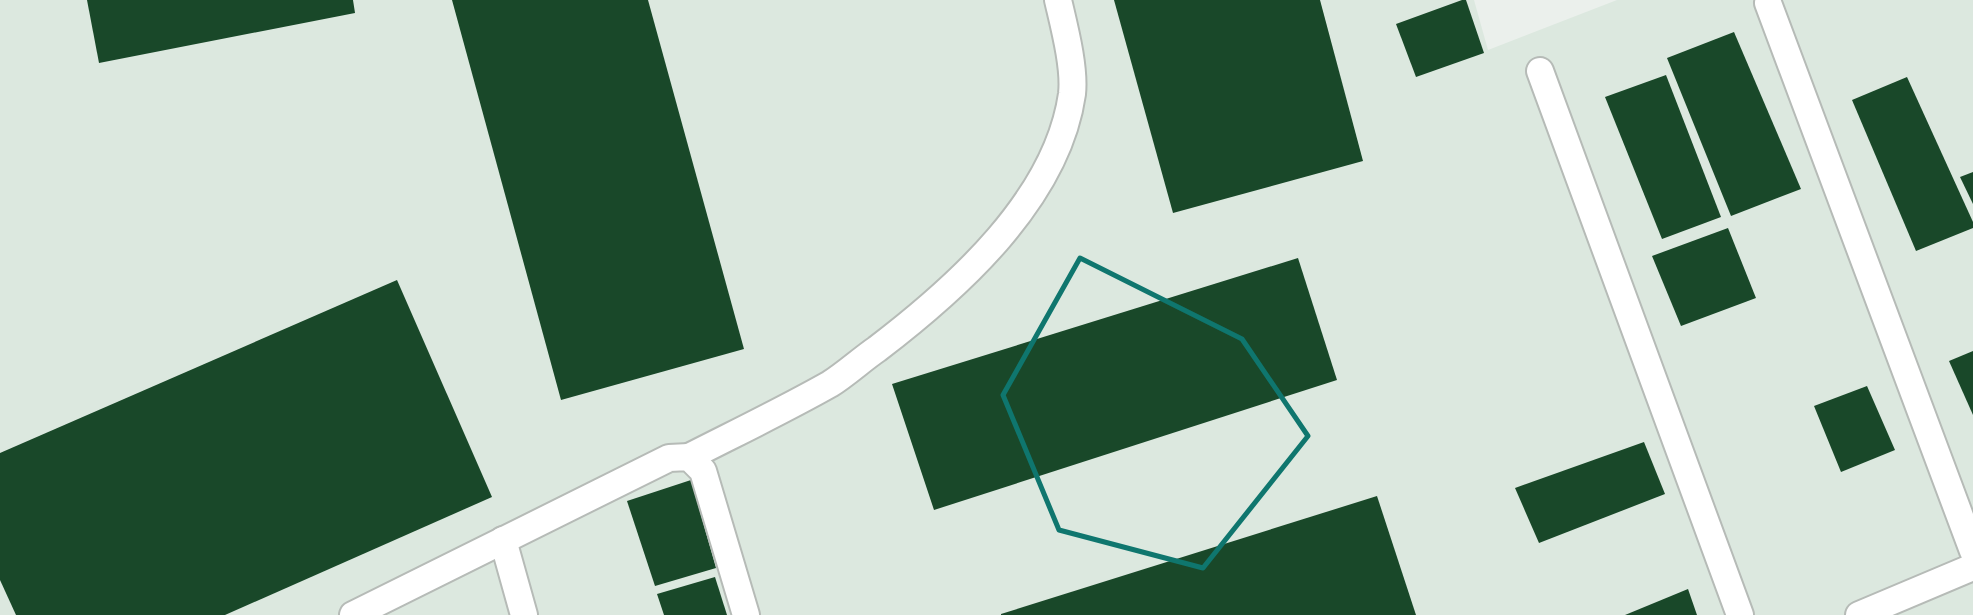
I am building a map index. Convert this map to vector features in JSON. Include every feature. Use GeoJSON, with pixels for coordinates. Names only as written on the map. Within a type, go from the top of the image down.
{"type":"FeatureCollection","features":[{"type":"Feature","properties":{"kind":"street"},"geometry":{"type":"LineString","coordinates":[[353,615],[670,458],[689,457],[832,383],[928,310],[978,261],[1016,216],[1052,161],[1072,93],[1066,35],[1058,0]]}},
{"type":"Feature","properties":{"kind":"street"},"geometry":{"type":"LineString","coordinates":[[1768,3],[1973,551]]}},
{"type":"Feature","properties":{"kind":"street"},"geometry":{"type":"LineString","coordinates":[[1541,71],[1740,615]]}},
{"type":"Feature","properties":{"kind":"street"},"geometry":{"type":"LineString","coordinates":[[689,457],[703,471],[746,615]]}},
{"type":"Feature","properties":{"kind":"street"},"geometry":{"type":"LineString","coordinates":[[503,540],[524,615]]}},
{"type":"Feature","properties":{"kind":"street"},"geometry":{"type":"LineString","coordinates":[[1859,615],[1973,567]]}},
{"type":"Feature","properties":{"kind":"highlighted area"},"geometry":{"type":"Polygon","coordinates":[[[1080,258],[1242,339],[1308,436],[1203,568],[1059,530],[1003,395],[1080,258]]]}},
{"type":"Feature","properties":{"kind":"shaded area"},"geometry":{"type":"Polygon","coordinates":[[[0,0],[1474,0],[1488,50],[1617,0],[1973,0],[1973,615],[0,615],[0,0]]]}},
{"type":"Feature","properties":{"kind":"building"},"geometry":{"type":"Polygon","coordinates":[[[87,0],[353,0],[355,13],[99,63],[87,0]]]}},
{"type":"Feature","properties":{"kind":"building"},"geometry":{"type":"Polygon","coordinates":[[[452,0],[648,0],[744,349],[561,400],[452,0]]]}},
{"type":"Feature","properties":{"kind":"building"},"geometry":{"type":"Polygon","coordinates":[[[1114,0],[1320,0],[1363,161],[1173,213],[1114,0]]]}},
{"type":"Feature","properties":{"kind":"building"},"geometry":{"type":"Polygon","coordinates":[[[1466,0],[1484,53],[1416,77],[1396,24],[1466,0]]]}},
{"type":"Feature","properties":{"kind":"building"},"geometry":{"type":"Polygon","coordinates":[[[1734,32],[1801,189],[1731,216],[1667,58],[1734,32]]]}},
{"type":"Feature","properties":{"kind":"building"},"geometry":{"type":"Polygon","coordinates":[[[1666,75],[1721,217],[1662,239],[1605,97],[1666,75]]]}},
{"type":"Feature","properties":{"kind":"building"},"geometry":{"type":"Polygon","coordinates":[[[1907,77],[1973,222],[1973,228],[1916,251],[1852,100],[1907,77]]]}},
{"type":"Feature","properties":{"kind":"building"},"geometry":{"type":"Polygon","coordinates":[[[1973,172],[1973,204],[1960,177],[1973,172]]]}},
{"type":"Feature","properties":{"kind":"building"},"geometry":{"type":"Polygon","coordinates":[[[1728,228],[1756,298],[1681,326],[1652,256],[1728,228]]]}},
{"type":"Feature","properties":{"kind":"building"},"geometry":{"type":"Polygon","coordinates":[[[1298,258],[1337,380],[934,510],[892,384],[1298,258]]]}},
{"type":"Feature","properties":{"kind":"building"},"geometry":{"type":"Polygon","coordinates":[[[397,280],[492,497],[225,615],[16,615],[0,580],[0,453],[397,280]]]}},
{"type":"Feature","properties":{"kind":"building"},"geometry":{"type":"Polygon","coordinates":[[[1973,351],[1973,415],[1949,361],[1973,351]]]}},
{"type":"Feature","properties":{"kind":"building"},"geometry":{"type":"Polygon","coordinates":[[[1867,386],[1895,450],[1841,472],[1814,406],[1867,386]]]}},
{"type":"Feature","properties":{"kind":"building"},"geometry":{"type":"Polygon","coordinates":[[[1644,442],[1665,494],[1539,543],[1515,488],[1644,442]]]}},
{"type":"Feature","properties":{"kind":"building"},"geometry":{"type":"Polygon","coordinates":[[[691,480],[716,568],[655,586],[627,501],[691,480]]]}},
{"type":"Feature","properties":{"kind":"building"},"geometry":{"type":"Polygon","coordinates":[[[1377,496],[1416,615],[1001,615],[1001,614],[1377,496]]]}},
{"type":"Feature","properties":{"kind":"building"},"geometry":{"type":"Polygon","coordinates":[[[715,577],[727,615],[664,615],[657,594],[715,577]]]}},
{"type":"Feature","properties":{"kind":"building"},"geometry":{"type":"Polygon","coordinates":[[[1688,589],[1697,615],[1625,615],[1688,589]]]}}]}
